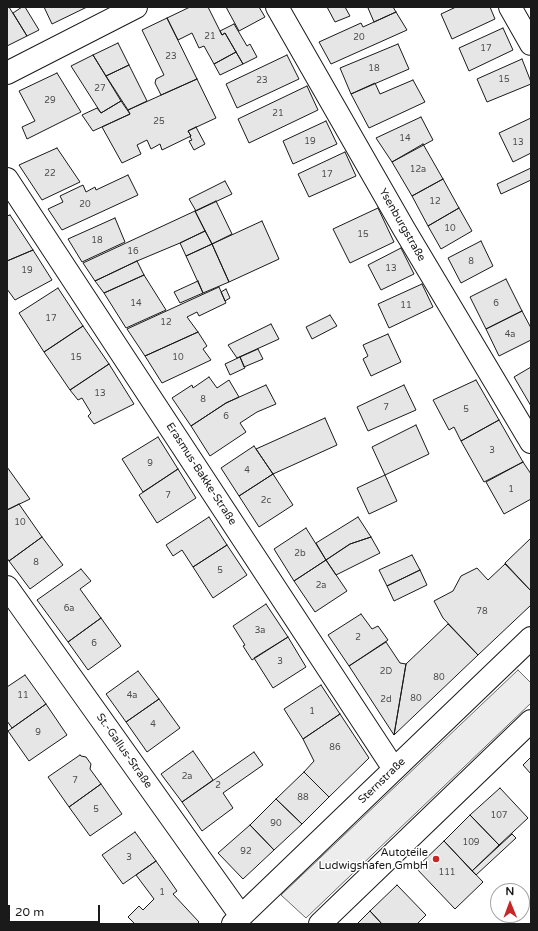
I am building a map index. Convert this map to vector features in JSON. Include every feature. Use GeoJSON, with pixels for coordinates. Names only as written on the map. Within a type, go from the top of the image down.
{"type":"FeatureCollection","features":[{"type":"Feature","properties":{"kind":"street"},"geometry":{"type":"LineString","coordinates":[[7,73],[136,7]]}},
{"type":"Feature","properties":{"kind":"street","name":"Ysenburgstraße"},"geometry":{"type":"LineString","coordinates":[[277,7],[408,236],[531,442]]}},
{"type":"Feature","properties":{"kind":"street"},"geometry":{"type":"LineString","coordinates":[[510,7],[531,44]]}},
{"type":"Feature","properties":{"kind":"street","name":"Erasmus-Bakke-Straße"},"geometry":{"type":"LineString","coordinates":[[7,179],[394,769]]}},
{"type":"Feature","properties":{"kind":"street","name":"St.-Gallus-Straße"},"geometry":{"type":"LineString","coordinates":[[7,587],[243,921]]}},
{"type":"Feature","properties":{"kind":"street","name":"Sternstraße"},"geometry":{"type":"LineString","coordinates":[[243,921],[394,769],[531,638]]}},
{"type":"Feature","properties":{"kind":"street"},"geometry":{"type":"LineString","coordinates":[[320,924],[531,721]]}},
{"type":"Feature","properties":{"kind":"shaded area"},"geometry":{"type":"Polygon","coordinates":[[[518,670],[531,683],[531,703],[306,918],[281,895],[518,670]]]}},
{"type":"Feature","properties":{"kind":"building"},"geometry":{"type":"Polygon","coordinates":[[[7,7],[9,7],[27,36],[7,46],[7,7]]]}},
{"type":"Feature","properties":{"kind":"building"},"geometry":{"type":"Polygon","coordinates":[[[22,7],[25,7],[39,30],[27,36],[13,13],[22,7]]]}},
{"type":"Feature","properties":{"kind":"building"},"geometry":{"type":"Polygon","coordinates":[[[44,7],[87,7],[52,24],[44,7]]]}},
{"type":"Feature","properties":{"kind":"building"},"geometry":{"type":"Polygon","coordinates":[[[190,7],[208,7],[222,35],[225,33],[236,52],[214,64],[204,46],[199,48],[192,33],[178,40],[167,18],[190,7]]]}},
{"type":"Feature","properties":{"kind":"building"},"geometry":{"type":"Polygon","coordinates":[[[226,7],[259,7],[265,17],[239,31],[226,7]]]}},
{"type":"Feature","properties":{"kind":"building"},"geometry":{"type":"Polygon","coordinates":[[[327,7],[345,7],[350,16],[335,22],[327,7]]]}},
{"type":"Feature","properties":{"kind":"building"},"geometry":{"type":"Polygon","coordinates":[[[393,7],[396,12],[374,22],[368,8],[393,7]]]}},
{"type":"Feature","properties":{"kind":"building"},"geometry":{"type":"Polygon","coordinates":[[[456,7],[490,7],[495,19],[452,39],[441,14],[456,7]]]}},
{"type":"Feature","properties":{"kind":"building"},"geometry":{"type":"Polygon","coordinates":[[[396,12],[407,30],[331,64],[319,42],[361,23],[363,27],[396,12]]]}},
{"type":"Feature","properties":{"kind":"building"},"geometry":{"type":"Polygon","coordinates":[[[167,18],[197,79],[161,95],[155,83],[156,79],[164,75],[142,30],[167,18]]]}},
{"type":"Feature","properties":{"kind":"building"},"geometry":{"type":"Polygon","coordinates":[[[234,24],[247,46],[250,44],[257,57],[243,64],[225,33],[222,35],[220,31],[234,24]]]}},
{"type":"Feature","properties":{"kind":"building"},"geometry":{"type":"Polygon","coordinates":[[[503,28],[513,50],[469,71],[459,48],[503,28]]]}},
{"type":"Feature","properties":{"kind":"building"},"geometry":{"type":"Polygon","coordinates":[[[118,43],[129,65],[106,76],[93,55],[118,43]]]}},
{"type":"Feature","properties":{"kind":"building"},"geometry":{"type":"Polygon","coordinates":[[[398,44],[409,69],[351,94],[340,68],[398,44]]]}},
{"type":"Feature","properties":{"kind":"building"},"geometry":{"type":"Polygon","coordinates":[[[236,52],[243,64],[220,75],[214,64],[236,52]]]}},
{"type":"Feature","properties":{"kind":"building"},"geometry":{"type":"Polygon","coordinates":[[[93,55],[121,101],[101,113],[71,66],[93,55]]]}},
{"type":"Feature","properties":{"kind":"building"},"geometry":{"type":"Polygon","coordinates":[[[287,55],[299,79],[237,108],[226,84],[287,55]]]}},
{"type":"Feature","properties":{"kind":"building"},"geometry":{"type":"Polygon","coordinates":[[[522,59],[531,84],[487,102],[477,79],[522,59]]]}},
{"type":"Feature","properties":{"kind":"building"},"geometry":{"type":"Polygon","coordinates":[[[129,65],[147,101],[128,110],[106,76],[129,65]]]}},
{"type":"Feature","properties":{"kind":"building"},"geometry":{"type":"Polygon","coordinates":[[[57,73],[81,112],[27,139],[22,127],[35,121],[19,91],[57,73]]]}},
{"type":"Feature","properties":{"kind":"building"},"geometry":{"type":"Polygon","coordinates":[[[197,79],[216,118],[188,131],[191,136],[162,150],[160,144],[151,149],[147,140],[137,145],[141,154],[122,163],[102,127],[130,114],[128,110],[197,79]]]}},
{"type":"Feature","properties":{"kind":"building"},"geometry":{"type":"Polygon","coordinates":[[[413,80],[425,102],[369,128],[351,94],[375,83],[380,94],[413,80]]]}},
{"type":"Feature","properties":{"kind":"building"},"geometry":{"type":"Polygon","coordinates":[[[307,86],[318,110],[249,143],[238,119],[307,86]]]}},
{"type":"Feature","properties":{"kind":"building"},"geometry":{"type":"Polygon","coordinates":[[[121,101],[130,114],[93,131],[82,115],[97,108],[101,113],[121,101]]]}},
{"type":"Feature","properties":{"kind":"building"},"geometry":{"type":"Polygon","coordinates":[[[421,117],[433,140],[392,162],[376,138],[421,117]]]}},
{"type":"Feature","properties":{"kind":"building"},"geometry":{"type":"Polygon","coordinates":[[[531,118],[531,153],[513,162],[499,133],[531,118]]]}},
{"type":"Feature","properties":{"kind":"building"},"geometry":{"type":"Polygon","coordinates":[[[326,121],[337,144],[293,164],[283,141],[326,121]]]}},
{"type":"Feature","properties":{"kind":"building"},"geometry":{"type":"Polygon","coordinates":[[[196,127],[205,144],[194,150],[189,141],[192,140],[188,131],[196,127]]]}},
{"type":"Feature","properties":{"kind":"building"},"geometry":{"type":"Polygon","coordinates":[[[423,144],[443,179],[412,196],[392,162],[423,144]]]}},
{"type":"Feature","properties":{"kind":"building"},"geometry":{"type":"Polygon","coordinates":[[[57,148],[80,182],[42,200],[19,165],[57,148]]]}},
{"type":"Feature","properties":{"kind":"building"},"geometry":{"type":"Polygon","coordinates":[[[345,152],[356,176],[309,197],[298,174],[345,152]]]}},
{"type":"Feature","properties":{"kind":"building"},"geometry":{"type":"Polygon","coordinates":[[[531,168],[531,180],[501,194],[497,184],[531,168]]]}},
{"type":"Feature","properties":{"kind":"building"},"geometry":{"type":"Polygon","coordinates":[[[128,175],[138,195],[62,230],[48,209],[63,202],[60,196],[83,185],[86,192],[95,187],[96,190],[128,175]]]}},
{"type":"Feature","properties":{"kind":"building"},"geometry":{"type":"Polygon","coordinates":[[[443,179],[459,208],[428,226],[412,196],[443,179]]]}},
{"type":"Feature","properties":{"kind":"building"},"geometry":{"type":"Polygon","coordinates":[[[225,181],[232,194],[196,211],[189,199],[225,181]]]}},
{"type":"Feature","properties":{"kind":"building"},"geometry":{"type":"Polygon","coordinates":[[[216,201],[232,234],[212,244],[195,211],[216,201]]]}},
{"type":"Feature","properties":{"kind":"building"},"geometry":{"type":"Polygon","coordinates":[[[378,208],[394,242],[350,263],[333,229],[378,208]]]}},
{"type":"Feature","properties":{"kind":"building"},"geometry":{"type":"Polygon","coordinates":[[[459,208],[472,231],[441,249],[428,226],[459,208]]]}},
{"type":"Feature","properties":{"kind":"building"},"geometry":{"type":"Polygon","coordinates":[[[195,211],[205,231],[180,243],[95,281],[83,263],[195,211]]]}},
{"type":"Feature","properties":{"kind":"building"},"geometry":{"type":"Polygon","coordinates":[[[10,215],[33,250],[7,261],[7,216],[10,215]]]}},
{"type":"Feature","properties":{"kind":"building"},"geometry":{"type":"Polygon","coordinates":[[[115,218],[125,242],[82,262],[68,239],[115,218]]]}},
{"type":"Feature","properties":{"kind":"building"},"geometry":{"type":"Polygon","coordinates":[[[262,221],[279,259],[229,282],[212,244],[262,221]]]}},
{"type":"Feature","properties":{"kind":"building"},"geometry":{"type":"Polygon","coordinates":[[[205,231],[212,244],[186,256],[180,243],[205,231]]]}},
{"type":"Feature","properties":{"kind":"building"},"geometry":{"type":"Polygon","coordinates":[[[481,241],[493,266],[461,283],[448,258],[481,241]]]}},
{"type":"Feature","properties":{"kind":"building"},"geometry":{"type":"Polygon","coordinates":[[[212,244],[229,282],[203,293],[186,256],[212,244]]]}},
{"type":"Feature","properties":{"kind":"building"},"geometry":{"type":"Polygon","coordinates":[[[401,248],[414,274],[381,290],[368,265],[401,248]]]}},
{"type":"Feature","properties":{"kind":"building"},"geometry":{"type":"Polygon","coordinates":[[[33,250],[52,280],[15,300],[7,289],[7,261],[33,250]]]}},
{"type":"Feature","properties":{"kind":"building"},"geometry":{"type":"Polygon","coordinates":[[[137,261],[144,275],[104,293],[95,281],[137,261]]]}},
{"type":"Feature","properties":{"kind":"building"},"geometry":{"type":"Polygon","coordinates":[[[144,275],[166,310],[126,328],[104,293],[144,275]]]}},
{"type":"Feature","properties":{"kind":"building"},"geometry":{"type":"Polygon","coordinates":[[[506,279],[522,311],[486,329],[470,297],[506,279]]]}},
{"type":"Feature","properties":{"kind":"building"},"geometry":{"type":"Polygon","coordinates":[[[198,281],[203,293],[180,303],[174,292],[198,281]]]}},
{"type":"Feature","properties":{"kind":"building"},"geometry":{"type":"Polygon","coordinates":[[[422,284],[433,307],[389,328],[378,304],[422,284]]]}},
{"type":"Feature","properties":{"kind":"building"},"geometry":{"type":"Polygon","coordinates":[[[219,287],[226,303],[199,316],[197,312],[187,317],[198,332],[145,356],[127,329],[219,287]]]}},
{"type":"Feature","properties":{"kind":"building"},"geometry":{"type":"Polygon","coordinates":[[[58,288],[83,326],[44,352],[19,313],[58,288]]]}},
{"type":"Feature","properties":{"kind":"building"},"geometry":{"type":"Polygon","coordinates":[[[226,289],[230,298],[225,301],[221,292],[226,289]]]}},
{"type":"Feature","properties":{"kind":"building"},"geometry":{"type":"Polygon","coordinates":[[[522,311],[531,328],[531,340],[499,356],[486,329],[522,311]]]}},
{"type":"Feature","properties":{"kind":"building"},"geometry":{"type":"Polygon","coordinates":[[[330,315],[337,326],[312,339],[306,327],[330,315]]]}},
{"type":"Feature","properties":{"kind":"building"},"geometry":{"type":"Polygon","coordinates":[[[271,324],[279,339],[237,358],[228,345],[271,324]]]}},
{"type":"Feature","properties":{"kind":"building"},"geometry":{"type":"Polygon","coordinates":[[[83,326],[109,364],[70,390],[44,352],[83,326]]]}},
{"type":"Feature","properties":{"kind":"building"},"geometry":{"type":"Polygon","coordinates":[[[198,332],[207,346],[203,349],[211,360],[162,383],[145,356],[198,332]]]}},
{"type":"Feature","properties":{"kind":"building"},"geometry":{"type":"Polygon","coordinates":[[[388,334],[401,362],[371,376],[363,359],[368,356],[363,345],[388,334]]]}},
{"type":"Feature","properties":{"kind":"building"},"geometry":{"type":"Polygon","coordinates":[[[258,349],[263,359],[244,367],[240,357],[258,349]]]}},
{"type":"Feature","properties":{"kind":"building"},"geometry":{"type":"Polygon","coordinates":[[[240,357],[245,368],[230,375],[225,364],[240,357]]]}},
{"type":"Feature","properties":{"kind":"building"},"geometry":{"type":"Polygon","coordinates":[[[109,364],[134,404],[94,424],[88,416],[91,413],[82,398],[78,400],[70,390],[109,364]]]}},
{"type":"Feature","properties":{"kind":"building"},"geometry":{"type":"Polygon","coordinates":[[[531,367],[531,406],[514,377],[531,367]]]}},
{"type":"Feature","properties":{"kind":"building"},"geometry":{"type":"Polygon","coordinates":[[[209,377],[217,388],[229,380],[239,397],[226,403],[191,426],[172,398],[192,385],[193,388],[209,377]]]}},
{"type":"Feature","properties":{"kind":"building"},"geometry":{"type":"Polygon","coordinates":[[[476,380],[499,420],[461,441],[454,427],[449,430],[433,400],[476,380]]]}},
{"type":"Feature","properties":{"kind":"building"},"geometry":{"type":"Polygon","coordinates":[[[266,385],[276,404],[257,412],[240,423],[246,432],[210,456],[191,426],[226,403],[266,385]]]}},
{"type":"Feature","properties":{"kind":"building"},"geometry":{"type":"Polygon","coordinates":[[[404,385],[416,410],[368,431],[357,407],[404,385]]]}},
{"type":"Feature","properties":{"kind":"building"},"geometry":{"type":"Polygon","coordinates":[[[325,418],[337,445],[273,474],[256,449],[325,418]]]}},
{"type":"Feature","properties":{"kind":"building"},"geometry":{"type":"Polygon","coordinates":[[[499,420],[523,462],[484,482],[461,441],[499,420]]]}},
{"type":"Feature","properties":{"kind":"building"},"geometry":{"type":"Polygon","coordinates":[[[416,425],[429,454],[385,475],[372,447],[416,425]]]}},
{"type":"Feature","properties":{"kind":"building"},"geometry":{"type":"Polygon","coordinates":[[[158,437],[178,469],[143,492],[122,459],[158,437]]]}},
{"type":"Feature","properties":{"kind":"building"},"geometry":{"type":"Polygon","coordinates":[[[254,446],[273,474],[239,496],[221,468],[254,446]]]}},
{"type":"Feature","properties":{"kind":"building"},"geometry":{"type":"Polygon","coordinates":[[[523,462],[531,474],[531,499],[504,514],[486,482],[523,462]]]}},
{"type":"Feature","properties":{"kind":"building"},"geometry":{"type":"Polygon","coordinates":[[[7,467],[30,499],[7,510],[7,467]]]}},
{"type":"Feature","properties":{"kind":"building"},"geometry":{"type":"Polygon","coordinates":[[[178,469],[196,498],[157,523],[139,495],[178,469]]]}},
{"type":"Feature","properties":{"kind":"building"},"geometry":{"type":"Polygon","coordinates":[[[273,474],[293,505],[259,527],[239,496],[273,474]]]}},
{"type":"Feature","properties":{"kind":"building"},"geometry":{"type":"Polygon","coordinates":[[[385,475],[397,501],[369,514],[357,488],[385,475]]]}},
{"type":"Feature","properties":{"kind":"building"},"geometry":{"type":"Polygon","coordinates":[[[19,504],[42,537],[9,561],[7,558],[7,510],[19,504]]]}},
{"type":"Feature","properties":{"kind":"building"},"geometry":{"type":"Polygon","coordinates":[[[209,517],[227,545],[193,567],[182,550],[173,556],[166,545],[209,517]]]}},
{"type":"Feature","properties":{"kind":"building"},"geometry":{"type":"Polygon","coordinates":[[[358,517],[371,537],[350,544],[326,560],[316,543],[358,517]]]}},
{"type":"Feature","properties":{"kind":"building"},"geometry":{"type":"Polygon","coordinates":[[[306,528],[326,560],[294,581],[274,549],[306,528]]]}},
{"type":"Feature","properties":{"kind":"building"},"geometry":{"type":"Polygon","coordinates":[[[42,537],[63,565],[30,589],[9,561],[42,537]]]}},
{"type":"Feature","properties":{"kind":"building"},"geometry":{"type":"Polygon","coordinates":[[[371,537],[380,553],[336,575],[326,560],[350,544],[371,537]]]}},
{"type":"Feature","properties":{"kind":"building"},"geometry":{"type":"Polygon","coordinates":[[[531,538],[531,591],[505,563],[531,538]]]}},
{"type":"Feature","properties":{"kind":"building"},"geometry":{"type":"Polygon","coordinates":[[[227,545],[247,575],[213,598],[193,567],[227,545]]]}},
{"type":"Feature","properties":{"kind":"building"},"geometry":{"type":"Polygon","coordinates":[[[412,555],[420,570],[387,586],[379,570],[412,555]]]}},
{"type":"Feature","properties":{"kind":"building"},"geometry":{"type":"Polygon","coordinates":[[[326,560],[347,591],[315,612],[294,581],[326,560]]]}},
{"type":"Feature","properties":{"kind":"building"},"geometry":{"type":"Polygon","coordinates":[[[505,564],[531,591],[531,605],[478,655],[443,618],[434,601],[453,591],[461,576],[477,568],[488,580],[505,564]]]}},
{"type":"Feature","properties":{"kind":"building"},"geometry":{"type":"Polygon","coordinates":[[[81,569],[91,581],[80,589],[101,618],[68,642],[37,600],[81,569]]]}},
{"type":"Feature","properties":{"kind":"building"},"geometry":{"type":"Polygon","coordinates":[[[420,570],[427,585],[394,601],[387,586],[420,570]]]}},
{"type":"Feature","properties":{"kind":"building"},"geometry":{"type":"Polygon","coordinates":[[[266,604],[288,637],[252,660],[243,646],[245,645],[233,626],[266,604]]]}},
{"type":"Feature","properties":{"kind":"building"},"geometry":{"type":"Polygon","coordinates":[[[361,614],[372,629],[378,626],[388,640],[349,666],[328,635],[361,614]]]}},
{"type":"Feature","properties":{"kind":"building"},"geometry":{"type":"Polygon","coordinates":[[[101,618],[121,646],[88,670],[68,642],[101,618]]]}},
{"type":"Feature","properties":{"kind":"building"},"geometry":{"type":"Polygon","coordinates":[[[448,624],[478,655],[394,735],[406,664],[448,624]]]}},
{"type":"Feature","properties":{"kind":"building"},"geometry":{"type":"Polygon","coordinates":[[[288,637],[306,667],[273,688],[254,658],[288,637]]]}},
{"type":"Feature","properties":{"kind":"building"},"geometry":{"type":"Polygon","coordinates":[[[386,642],[400,663],[406,664],[394,735],[349,666],[386,642]]]}},
{"type":"Feature","properties":{"kind":"building"},"geometry":{"type":"Polygon","coordinates":[[[138,671],[159,699],[126,722],[106,694],[138,671]]]}},
{"type":"Feature","properties":{"kind":"building"},"geometry":{"type":"Polygon","coordinates":[[[25,675],[46,704],[12,728],[7,721],[7,687],[25,675]]]}},
{"type":"Feature","properties":{"kind":"building"},"geometry":{"type":"Polygon","coordinates":[[[321,685],[340,714],[303,739],[284,709],[321,685]]]}},
{"type":"Feature","properties":{"kind":"building"},"geometry":{"type":"Polygon","coordinates":[[[159,699],[180,728],[147,752],[126,722],[159,699]]]}},
{"type":"Feature","properties":{"kind":"building"},"geometry":{"type":"Polygon","coordinates":[[[46,704],[67,735],[29,761],[8,731],[46,704]]]}},
{"type":"Feature","properties":{"kind":"building"},"geometry":{"type":"Polygon","coordinates":[[[340,714],[369,758],[329,797],[304,772],[314,761],[303,739],[340,714]]]}},
{"type":"Feature","properties":{"kind":"building"},"geometry":{"type":"Polygon","coordinates":[[[193,751],[213,780],[182,802],[161,774],[193,751]]]}},
{"type":"Feature","properties":{"kind":"building"},"geometry":{"type":"Polygon","coordinates":[[[254,752],[263,765],[223,793],[233,808],[202,831],[182,802],[254,752]]]}},
{"type":"Feature","properties":{"kind":"building"},"geometry":{"type":"Polygon","coordinates":[[[80,755],[86,757],[91,764],[90,769],[101,784],[69,807],[48,777],[80,755]]]}},
{"type":"Feature","properties":{"kind":"building"},"geometry":{"type":"Polygon","coordinates":[[[531,757],[531,774],[523,765],[531,757]]]}},
{"type":"Feature","properties":{"kind":"building"},"geometry":{"type":"Polygon","coordinates":[[[304,772],[329,797],[302,824],[276,799],[304,772]]]}},
{"type":"Feature","properties":{"kind":"building"},"geometry":{"type":"Polygon","coordinates":[[[101,784],[122,814],[90,836],[69,807],[101,784]]]}},
{"type":"Feature","properties":{"kind":"building"},"geometry":{"type":"Polygon","coordinates":[[[500,788],[528,818],[499,845],[470,815],[500,788]]]}},
{"type":"Feature","properties":{"kind":"building"},"geometry":{"type":"Polygon","coordinates":[[[276,799],[302,824],[274,850],[250,825],[276,799]]]}},
{"type":"Feature","properties":{"kind":"building"},"geometry":{"type":"Polygon","coordinates":[[[470,815],[499,845],[472,871],[444,841],[470,815]]]}},
{"type":"Feature","properties":{"kind":"building"},"geometry":{"type":"Polygon","coordinates":[[[250,825],[274,850],[243,879],[218,853],[250,825]]]}},
{"type":"Feature","properties":{"kind":"building"},"geometry":{"type":"Polygon","coordinates":[[[135,832],[156,861],[123,884],[102,855],[135,832]]]}},
{"type":"Feature","properties":{"kind":"building"},"geometry":{"type":"Polygon","coordinates":[[[512,834],[516,838],[476,875],[472,871],[512,834]]]}},
{"type":"Feature","properties":{"kind":"building"},"geometry":{"type":"Polygon","coordinates":[[[444,841],[483,882],[455,909],[416,868],[444,841]]]}},
{"type":"Feature","properties":{"kind":"building"},"geometry":{"type":"Polygon","coordinates":[[[156,861],[177,891],[173,894],[199,922],[197,924],[135,924],[128,917],[139,906],[143,910],[154,899],[136,875],[156,861]]]}},
{"type":"Feature","properties":{"kind":"building"},"geometry":{"type":"Polygon","coordinates":[[[397,885],[426,915],[417,924],[382,924],[370,911],[397,885]]]}},
{"type":"Feature","properties":{"kind":"building"},"geometry":{"type":"Polygon","coordinates":[[[370,911],[382,924],[357,924],[370,911]]]}},
{"type":"Feature","properties":{"kind":"place","name":"Autoteile Ludwigshafen GmbH"},"geometry":{"type":"Point","coordinates":[436,859]}}]}
